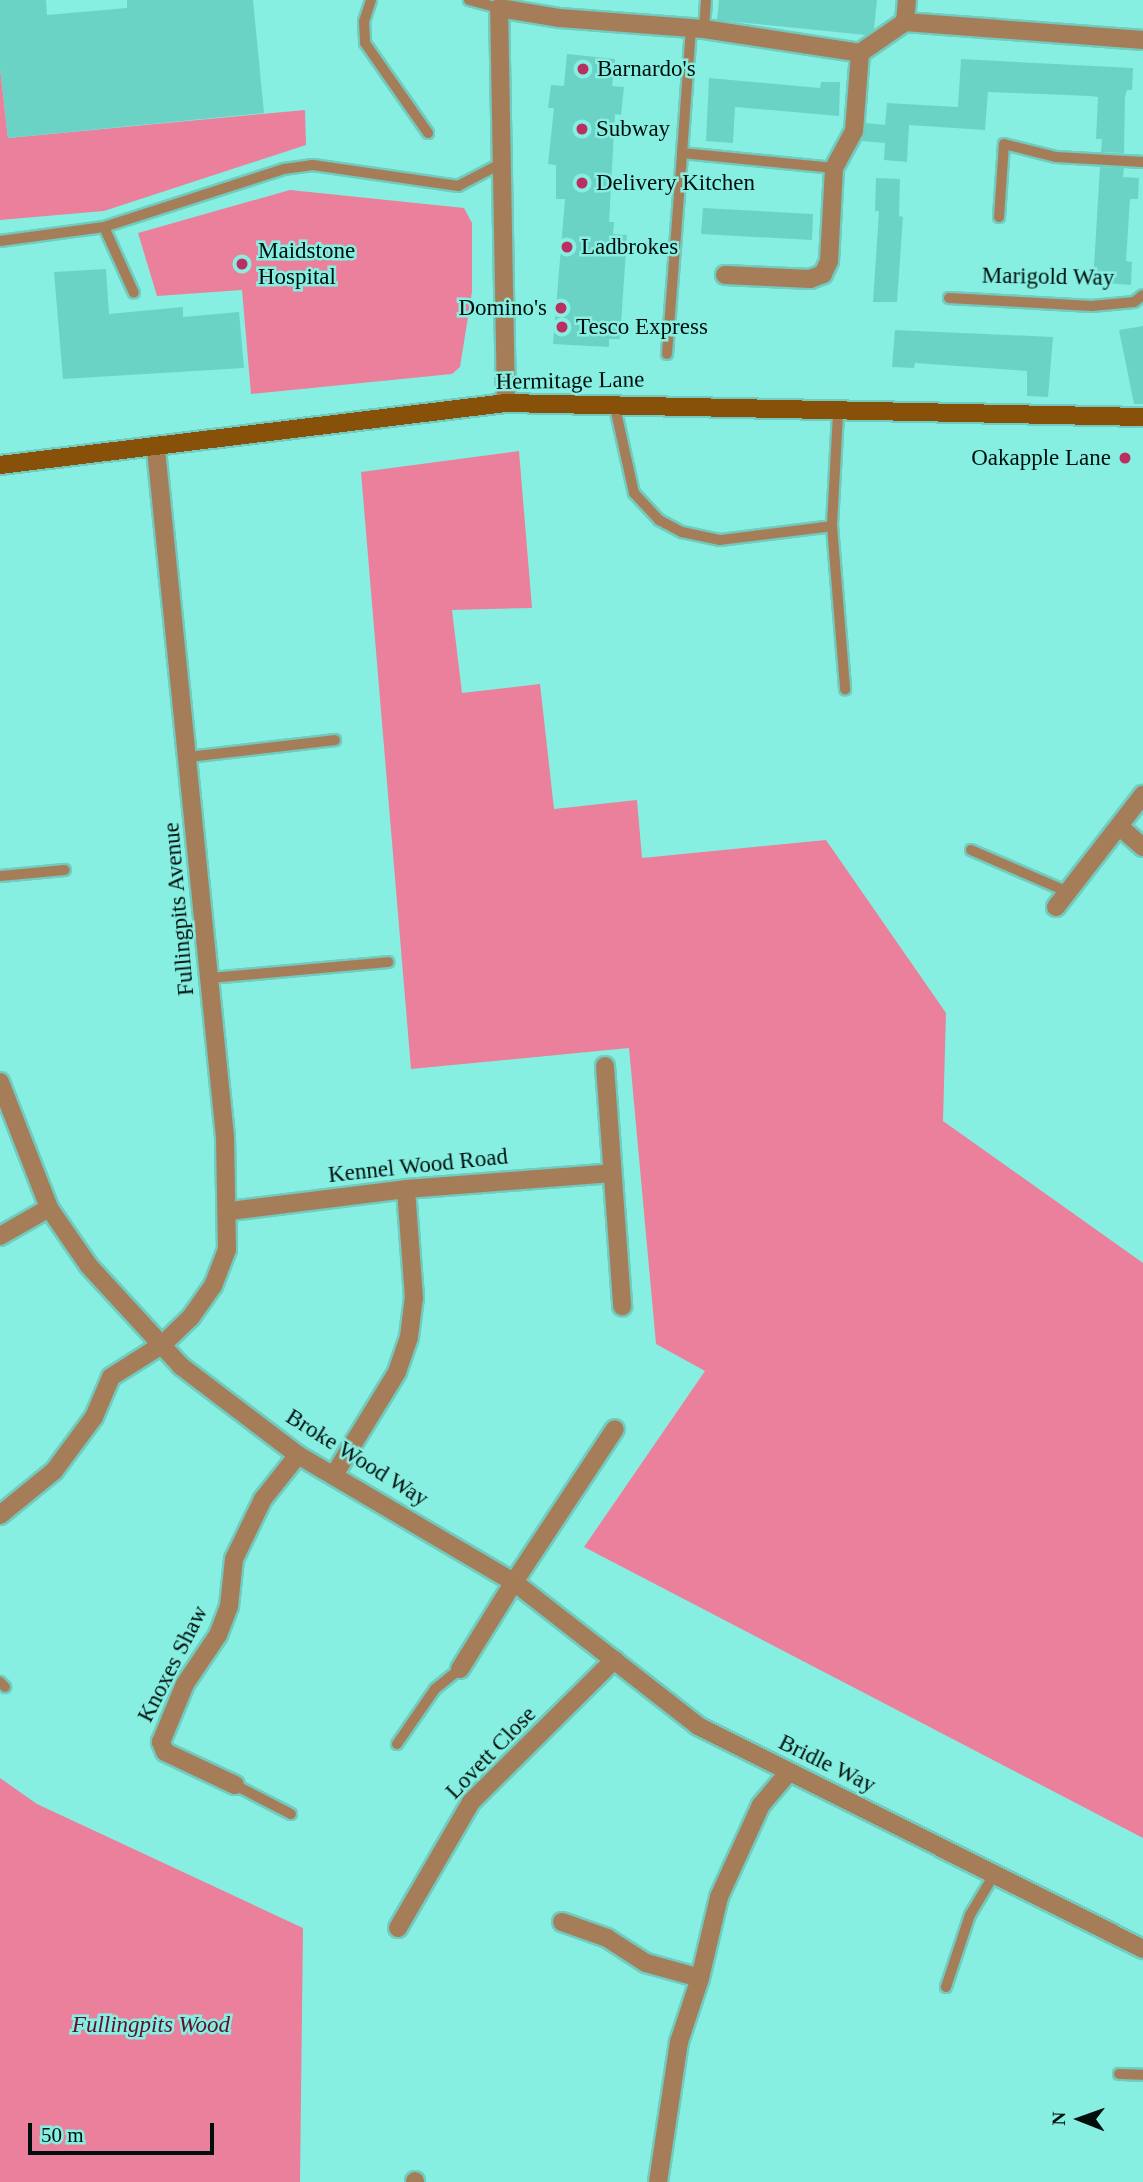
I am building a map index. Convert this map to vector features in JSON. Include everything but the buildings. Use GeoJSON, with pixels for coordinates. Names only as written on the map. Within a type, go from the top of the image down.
{"type":"FeatureCollection","features":[{"type":"Feature","properties":{"kind":"main road","name":"Hermitage Lane"},"geometry":{"type":"LineString","coordinates":[[0,465],[156,449],[506,403],[614,402],[838,414],[1143,417]]}},
{"type":"Feature","properties":{"kind":"street"},"geometry":{"type":"LineString","coordinates":[[905,22],[906,0]]}},
{"type":"Feature","properties":{"kind":"street"},"geometry":{"type":"LineString","coordinates":[[506,403],[499,8],[697,29],[860,53],[905,22],[1143,40]]}},
{"type":"Feature","properties":{"kind":"street"},"geometry":{"type":"LineString","coordinates":[[725,275],[810,279],[823,274],[829,261],[834,168],[854,131],[860,53]]}},
{"type":"Feature","properties":{"kind":"street","name":"Fullingpits Avenue"},"geometry":{"type":"LineString","coordinates":[[4,1512],[54,1471],[94,1418],[111,1377],[163,1344],[213,1286],[227,1250],[230,1211],[210,978],[156,449]]}},
{"type":"Feature","properties":{"kind":"street"},"geometry":{"type":"LineString","coordinates":[[1056,908],[1121,828],[1143,795]]}},
{"type":"Feature","properties":{"kind":"street"},"geometry":{"type":"LineString","coordinates":[[1121,828],[1143,847]]}},
{"type":"Feature","properties":{"kind":"street"},"geometry":{"type":"LineString","coordinates":[[604,1066],[622,1306]]}},
{"type":"Feature","properties":{"kind":"street","name":"Broke Wood Way"},"geometry":{"type":"LineString","coordinates":[[0,1082],[49,1208],[89,1266],[181,1366],[298,1455],[509,1578]]}},
{"type":"Feature","properties":{"kind":"street","name":"Kennel Wood Road"},"geometry":{"type":"LineString","coordinates":[[230,1211],[406,1189],[612,1173]]}},
{"type":"Feature","properties":{"kind":"street"},"geometry":{"type":"LineString","coordinates":[[334,1475],[397,1372],[409,1337],[414,1298],[406,1189]]}},
{"type":"Feature","properties":{"kind":"street"},"geometry":{"type":"LineString","coordinates":[[0,1236],[49,1208]]}},
{"type":"Feature","properties":{"kind":"street"},"geometry":{"type":"LineString","coordinates":[[460,1669],[509,1578],[615,1429]]}},
{"type":"Feature","properties":{"kind":"street","name":"Knoxes Shaw"},"geometry":{"type":"LineString","coordinates":[[235,1785],[165,1752],[161,1742],[185,1684],[218,1635],[229,1606],[234,1559],[263,1499],[298,1455]]}},
{"type":"Feature","properties":{"kind":"street","name":"Bridle Way"},"geometry":{"type":"LineString","coordinates":[[509,1578],[698,1726],[788,1773],[996,1872],[1143,1949]]}},
{"type":"Feature","properties":{"kind":"street","name":"Lovett Close"},"geometry":{"type":"LineString","coordinates":[[398,1928],[471,1802],[614,1660]]}},
{"type":"Feature","properties":{"kind":"street"},"geometry":{"type":"LineString","coordinates":[[658,2182],[679,2042],[700,1978],[719,1897],[761,1805],[788,1773]]}},
{"type":"Feature","properties":{"kind":"street"},"geometry":{"type":"LineString","coordinates":[[562,1922],[607,1938],[646,1963],[700,1978]]}},
{"type":"Feature","properties":{"kind":"lane"},"geometry":{"type":"LineString","coordinates":[[371,0],[365,21],[365,43],[428,133]]}},
{"type":"Feature","properties":{"kind":"lane"},"geometry":{"type":"LineString","coordinates":[[469,0],[499,8]]}},
{"type":"Feature","properties":{"kind":"lane"},"geometry":{"type":"LineString","coordinates":[[667,354],[682,153],[697,29],[706,0]]}},
{"type":"Feature","properties":{"kind":"lane"},"geometry":{"type":"LineString","coordinates":[[999,217],[1004,144],[1056,157],[1143,162]]}},
{"type":"Feature","properties":{"kind":"lane"},"geometry":{"type":"LineString","coordinates":[[682,153],[834,168]]}},
{"type":"Feature","properties":{"kind":"lane"},"geometry":{"type":"LineString","coordinates":[[0,241],[104,227],[284,169],[313,165],[458,186],[502,163]]}},
{"type":"Feature","properties":{"kind":"lane"},"geometry":{"type":"LineString","coordinates":[[104,227],[134,293]]}},
{"type":"Feature","properties":{"kind":"lane","name":"Marigold Way"},"geometry":{"type":"LineString","coordinates":[[949,298],[1091,306],[1134,302],[1143,295]]}},
{"type":"Feature","properties":{"kind":"lane"},"geometry":{"type":"LineString","coordinates":[[614,402],[634,493],[659,520],[682,532],[720,540],[832,526]]}},
{"type":"Feature","properties":{"kind":"lane"},"geometry":{"type":"LineString","coordinates":[[838,414],[832,526],[845,689]]}},
{"type":"Feature","properties":{"kind":"lane"},"geometry":{"type":"LineString","coordinates":[[189,757],[335,740]]}},
{"type":"Feature","properties":{"kind":"lane"},"geometry":{"type":"LineString","coordinates":[[971,850],[1068,892]]}},
{"type":"Feature","properties":{"kind":"lane"},"geometry":{"type":"LineString","coordinates":[[0,876],[65,870]]}},
{"type":"Feature","properties":{"kind":"lane"},"geometry":{"type":"LineString","coordinates":[[210,978],[387,962]]}},
{"type":"Feature","properties":{"kind":"lane"},"geometry":{"type":"LineString","coordinates":[[397,1744],[435,1689],[460,1669]]}},
{"type":"Feature","properties":{"kind":"lane"},"geometry":{"type":"LineString","coordinates":[[235,1785],[291,1814]]}},
{"type":"Feature","properties":{"kind":"lane"},"geometry":{"type":"LineString","coordinates":[[946,1987],[971,1915],[996,1872]]}},
{"type":"Feature","properties":{"kind":"lane"},"geometry":{"type":"LineString","coordinates":[[1119,2074],[1143,2075]]}},
{"type":"Feature","properties":{"kind":"green space"},"geometry":{"type":"Polygon","coordinates":[[[0,67],[8,138],[305,110],[306,145],[104,211],[0,220],[0,67]]]}},
{"type":"Feature","properties":{"kind":"green space"},"geometry":{"type":"Polygon","coordinates":[[[290,190],[464,208],[472,223],[472,292],[460,367],[452,374],[251,394],[242,290],[157,296],[138,233],[290,190]]]}},
{"type":"Feature","properties":{"kind":"green space"},"geometry":{"type":"Polygon","coordinates":[[[519,451],[532,608],[452,610],[462,693],[540,684],[554,809],[637,800],[642,858],[826,840],[946,1013],[943,1121],[1143,1263],[1143,1838],[584,1547],[705,1371],[656,1344],[629,1048],[411,1069],[361,472],[519,451]]]}},
{"type":"Feature","properties":{"kind":"green space","name":"Fullingpits Wood"},"geometry":{"type":"Polygon","coordinates":[[[0,1778],[37,1804],[303,1928],[300,2182],[0,2182],[0,1778]]]}},
{"type":"Feature","properties":{"kind":"place","name":"Barnardo's"},"geometry":{"type":"Point","coordinates":[583,69]}},
{"type":"Feature","properties":{"kind":"place","name":"Subway"},"geometry":{"type":"Point","coordinates":[582,129]}},
{"type":"Feature","properties":{"kind":"place","name":"Delivery Kitchen"},"geometry":{"type":"Point","coordinates":[582,183]}},
{"type":"Feature","properties":{"kind":"place","name":"Ladbrokes"},"geometry":{"type":"Point","coordinates":[567,247]}},
{"type":"Feature","properties":{"kind":"place","name":"Maidstone Hospital"},"geometry":{"type":"Point","coordinates":[242,264]}},
{"type":"Feature","properties":{"kind":"place","name":"Domino's"},"geometry":{"type":"Point","coordinates":[561,308]}},
{"type":"Feature","properties":{"kind":"place","name":"Tesco Express"},"geometry":{"type":"Point","coordinates":[562,327]}},
{"type":"Feature","properties":{"kind":"place","name":"Oakapple Lane"},"geometry":{"type":"Point","coordinates":[1125,458]}}]}
